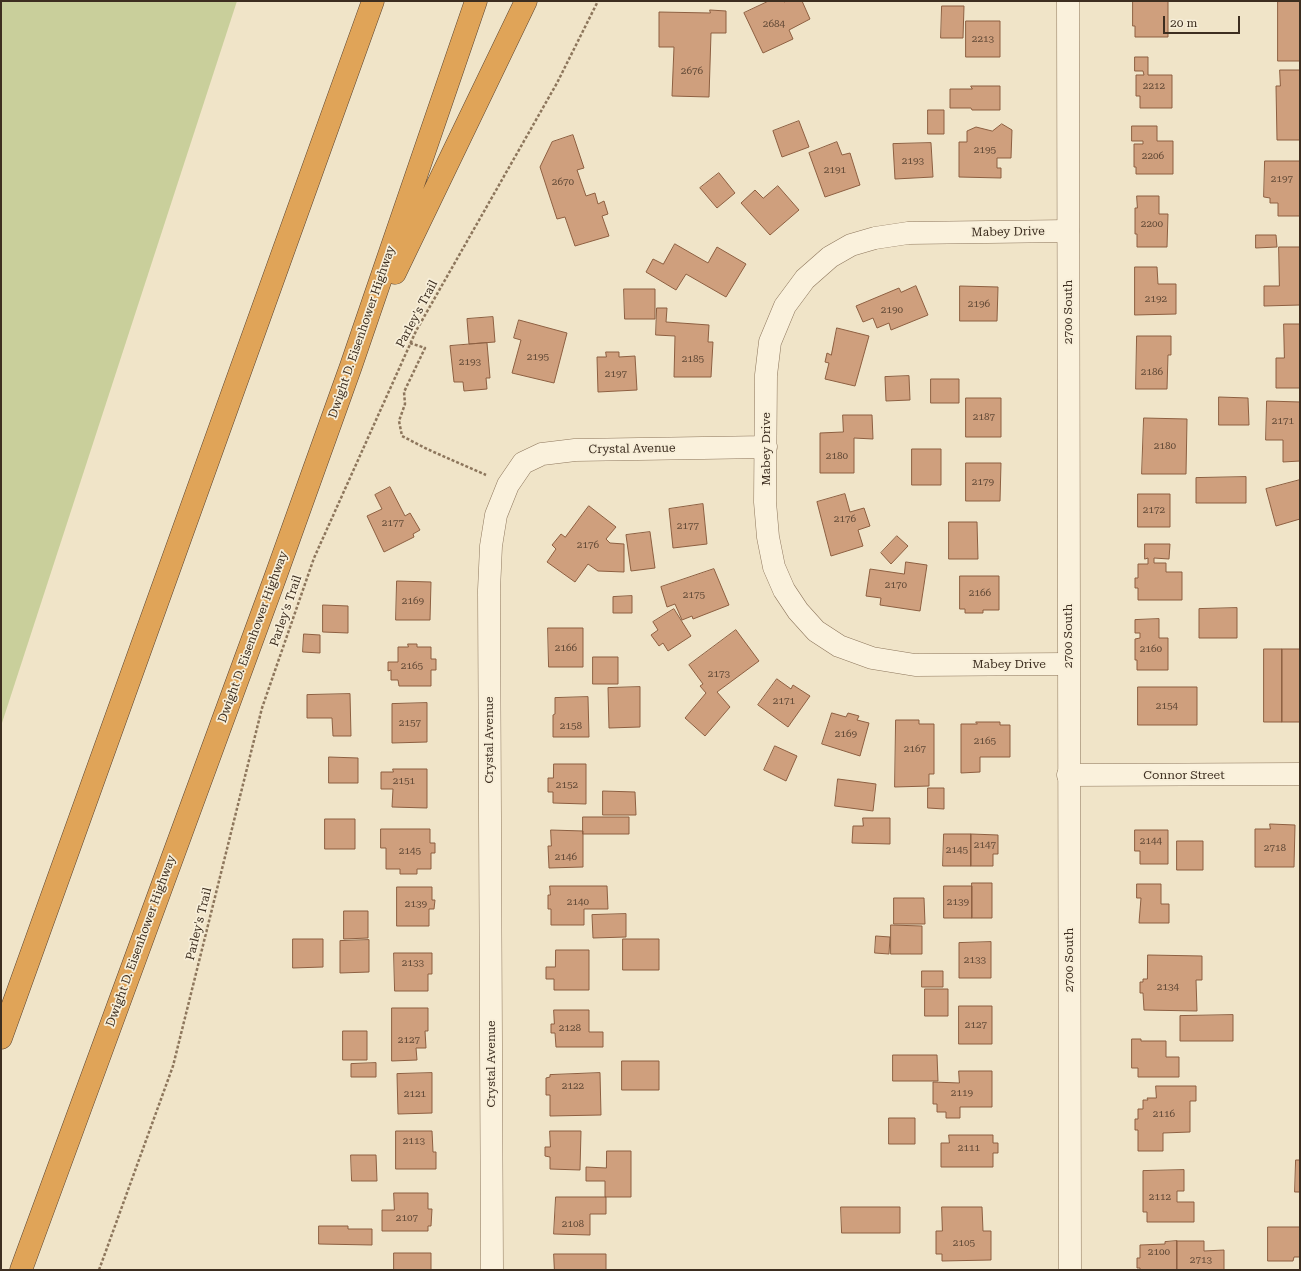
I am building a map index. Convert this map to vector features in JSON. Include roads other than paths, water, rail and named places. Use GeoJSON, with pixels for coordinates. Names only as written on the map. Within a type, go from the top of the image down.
{"type":"FeatureCollection","features":[{"type":"Feature","properties":{"kind":"highway"},"geometry":{"type":"LineString","coordinates":[[1,1038],[373,1]]}},
{"type":"Feature","properties":{"kind":"highway","name":"Dwight D. Eisenhower Highway"},"geometry":{"type":"LineString","coordinates":[[21,1270],[275,578],[351,366],[476,1]]}},
{"type":"Feature","properties":{"kind":"highway"},"geometry":{"type":"LineString","coordinates":[[351,366],[526,1]]}},
{"type":"Feature","properties":{"kind":"street","name":"2700 South"},"geometry":{"type":"LineString","coordinates":[[1068,1],[1068,775],[1070,1270]]}},
{"type":"Feature","properties":{"kind":"street","name":"Mabey Drive"},"geometry":{"type":"LineString","coordinates":[[1068,231],[908,233],[875,238],[851,246],[830,257],[805,279],[785,306],[770,342],[766,375],[765,502],[768,537],[774,567],[784,590],[798,611],[816,631],[839,646],[872,658],[915,665],[1068,664]]}},
{"type":"Feature","properties":{"kind":"street","name":"Crystal Avenue"},"geometry":{"type":"LineString","coordinates":[[492,1270],[489,590],[491,546],[496,515],[508,485],[523,464],[542,454],[575,450],[766,447]]}},
{"type":"Feature","properties":{"kind":"street","name":"Connor Street"},"geometry":{"type":"LineString","coordinates":[[1068,775],[1300,774]]}}]}
